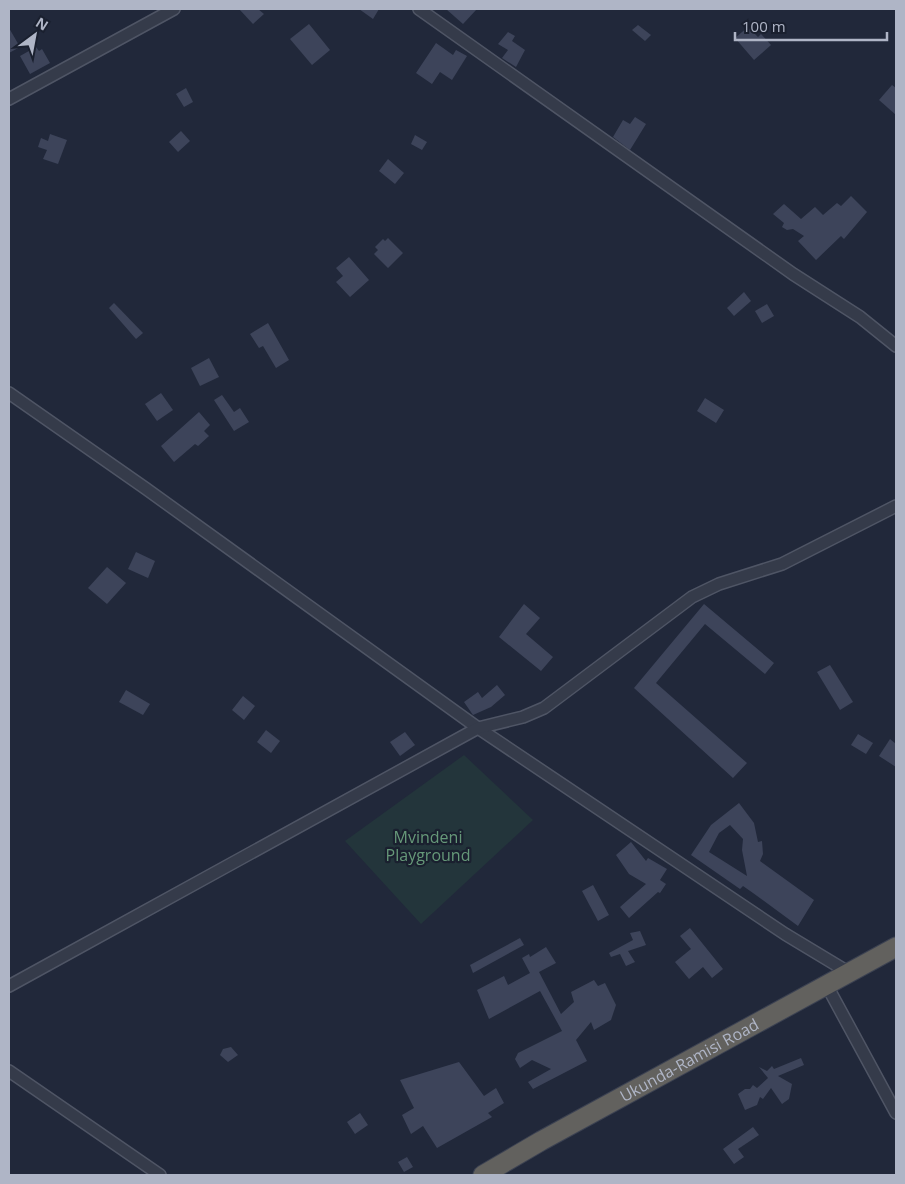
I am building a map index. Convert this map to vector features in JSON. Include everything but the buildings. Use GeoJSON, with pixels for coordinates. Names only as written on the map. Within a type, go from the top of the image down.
{"type":"FeatureCollection","features":[{"type":"Feature","properties":{"kind":"highway","name":"Ukunda-Ramisi Road"},"geometry":{"type":"LineString","coordinates":[[483,1175],[541,1141],[896,947]]}},
{"type":"Feature","properties":{"kind":"street"},"geometry":{"type":"LineString","coordinates":[[9,99],[174,9]]}},
{"type":"Feature","properties":{"kind":"street"},"geometry":{"type":"LineString","coordinates":[[418,9],[793,274],[860,316],[896,346]]}},
{"type":"Feature","properties":{"kind":"street"},"geometry":{"type":"LineString","coordinates":[[9,393],[145,488],[293,597],[478,728],[785,934],[848,972]]}},
{"type":"Feature","properties":{"kind":"street"},"geometry":{"type":"LineString","coordinates":[[9,986],[478,728],[523,717],[544,708],[692,597],[719,584],[782,564],[896,506]]}},
{"type":"Feature","properties":{"kind":"street"},"geometry":{"type":"LineString","coordinates":[[826,984],[896,1113]]}},
{"type":"Feature","properties":{"kind":"street"},"geometry":{"type":"LineString","coordinates":[[9,1071],[160,1175]]}},
{"type":"Feature","properties":{"kind":"green space","name":"Mvindeni Playground"},"geometry":{"type":"Polygon","coordinates":[[[464,755],[533,820],[421,924],[345,841],[464,755]]]}}]}
